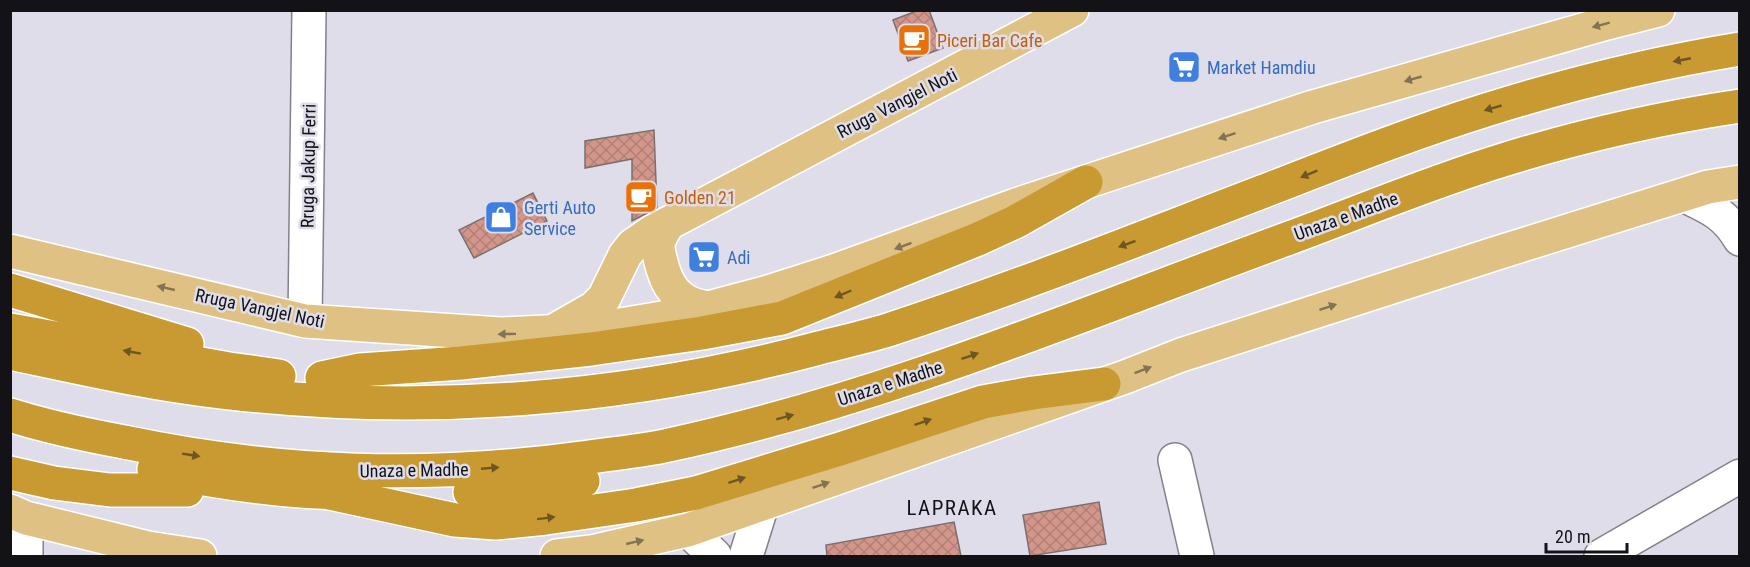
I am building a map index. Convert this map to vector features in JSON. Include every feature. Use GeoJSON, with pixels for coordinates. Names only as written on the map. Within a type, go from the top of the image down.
{"type":"FeatureCollection","features":[{"type":"Feature","properties":{"kind":"highway"},"geometry":{"type":"LineString","coordinates":[[10,353],[163,384],[353,403],[417,403],[546,397],[649,384],[732,369],[883,332],[1128,243],[1346,159],[1490,109],[1628,71],[1740,49]]}},
{"type":"Feature","properties":{"kind":"highway","name":"Unaza e Madhe"},"geometry":{"type":"LineString","coordinates":[[10,416],[163,450],[230,460],[337,471],[467,470],[538,464],[663,447],[811,409],[1008,344],[1222,262],[1502,160],[1680,115],[1740,106]]}},
{"type":"Feature","properties":{"kind":"highway"},"geometry":{"type":"LineString","coordinates":[[322,378],[360,370],[450,364],[591,349],[702,333],[782,318],[978,239],[1086,182]]}},
{"type":"Feature","properties":{"kind":"highway"},"geometry":{"type":"LineString","coordinates":[[10,290],[234,358],[260,374]]}},
{"type":"Feature","properties":{"kind":"highway"},"geometry":{"type":"LineString","coordinates":[[10,330],[260,374],[322,378],[430,380],[563,376],[614,378],[649,384]]}},
{"type":"Feature","properties":{"kind":"highway"},"geometry":{"type":"LineString","coordinates":[[330,493],[464,521],[496,523],[546,518],[636,505],[696,493],[984,402],[1104,384]]}},
{"type":"Feature","properties":{"kind":"highway"},"geometry":{"type":"LineString","coordinates":[[53,426],[92,449],[122,461],[202,480],[330,493],[463,493],[533,488],[600,478],[665,461],[702,448],[734,430]]}},
{"type":"Feature","properties":{"kind":"highway"},"geometry":{"type":"LineString","coordinates":[[10,473],[54,483],[110,490],[260,487]]}},
{"type":"Feature","properties":{"kind":"main road","name":"Rruga Vangjel Noti"},"geometry":{"type":"LineString","coordinates":[[10,251],[305,321],[501,334],[620,325],[686,315],[834,271],[1016,205],[1314,107],[1658,10]]}},
{"type":"Feature","properties":{"kind":"main road","name":"Rruga Vangjel Noti"},"geometry":{"type":"LineString","coordinates":[[550,332],[580,318],[594,308],[604,298],[625,255],[633,245],[660,228],[1068,11]]}},
{"type":"Feature","properties":{"kind":"main road"},"geometry":{"type":"LineString","coordinates":[[557,556],[591,552],[688,530],[762,506],[1181,355],[1708,187],[1740,182]]}},
{"type":"Feature","properties":{"kind":"main road"},"geometry":{"type":"LineString","coordinates":[[660,228],[658,247],[665,277],[672,291],[690,305],[710,308]]}},
{"type":"Feature","properties":{"kind":"main road"},"geometry":{"type":"LineString","coordinates":[[18,514],[148,548],[200,556]]}},
{"type":"Feature","properties":{"kind":"street","name":"Rruga Jakup Ferri"},"geometry":{"type":"LineString","coordinates":[[305,321],[309,10]]}},
{"type":"Feature","properties":{"kind":"street"},"geometry":{"type":"LineString","coordinates":[[1683,195],[1717,211],[1740,238]]}},
{"type":"Feature","properties":{"kind":"street"},"geometry":{"type":"LineString","coordinates":[[1174,460],[1197,556]]}},
{"type":"Feature","properties":{"kind":"street"},"geometry":{"type":"LineString","coordinates":[[1601,556],[1740,476]]}},
{"type":"Feature","properties":{"kind":"street"},"geometry":{"type":"LineString","coordinates":[[746,556],[762,506]]}},
{"type":"Feature","properties":{"kind":"street"},"geometry":{"type":"LineString","coordinates":[[18,514],[26,556]]}},
{"type":"Feature","properties":{"kind":"street"},"geometry":{"type":"LineString","coordinates":[[688,530],[716,556]]}},
{"type":"Feature","properties":{"kind":"building"},"geometry":{"type":"Polygon","coordinates":[[[919,10],[929,10],[943,48],[908,61],[893,20],[919,10]]]}},
{"type":"Feature","properties":{"kind":"building"},"geometry":{"type":"Polygon","coordinates":[[[654,130],[657,208],[632,221],[632,159],[585,168],[585,141],[654,130]]]}},
{"type":"Feature","properties":{"kind":"building"},"geometry":{"type":"Polygon","coordinates":[[[533,193],[547,221],[474,258],[459,230],[533,193]]]}},
{"type":"Feature","properties":{"kind":"building"},"geometry":{"type":"Polygon","coordinates":[[[1099,502],[1106,544],[1030,556],[1023,515],[1099,502]]]}},
{"type":"Feature","properties":{"kind":"building"},"geometry":{"type":"Polygon","coordinates":[[[954,522],[961,556],[827,556],[826,545],[954,522]]]}},
{"type":"Feature","properties":{"kind":"place","name":"Piceri Bar Cafe"},"geometry":{"type":"Point","coordinates":[914,40]}},
{"type":"Feature","properties":{"kind":"place","name":"Market Hamdiu"},"geometry":{"type":"Point","coordinates":[1184,67]}},
{"type":"Feature","properties":{"kind":"place","name":"Golden 21"},"geometry":{"type":"Point","coordinates":[641,197]}},
{"type":"Feature","properties":{"kind":"place","name":"Gerti Auto Service"},"geometry":{"type":"Point","coordinates":[501,217]}},
{"type":"Feature","properties":{"kind":"place","name":"Adi"},"geometry":{"type":"Point","coordinates":[704,257]}},
{"type":"Feature","properties":{"kind":"district","name":"LAPRAKA"},"geometry":{"type":"Point","coordinates":[952,508]}}]}
